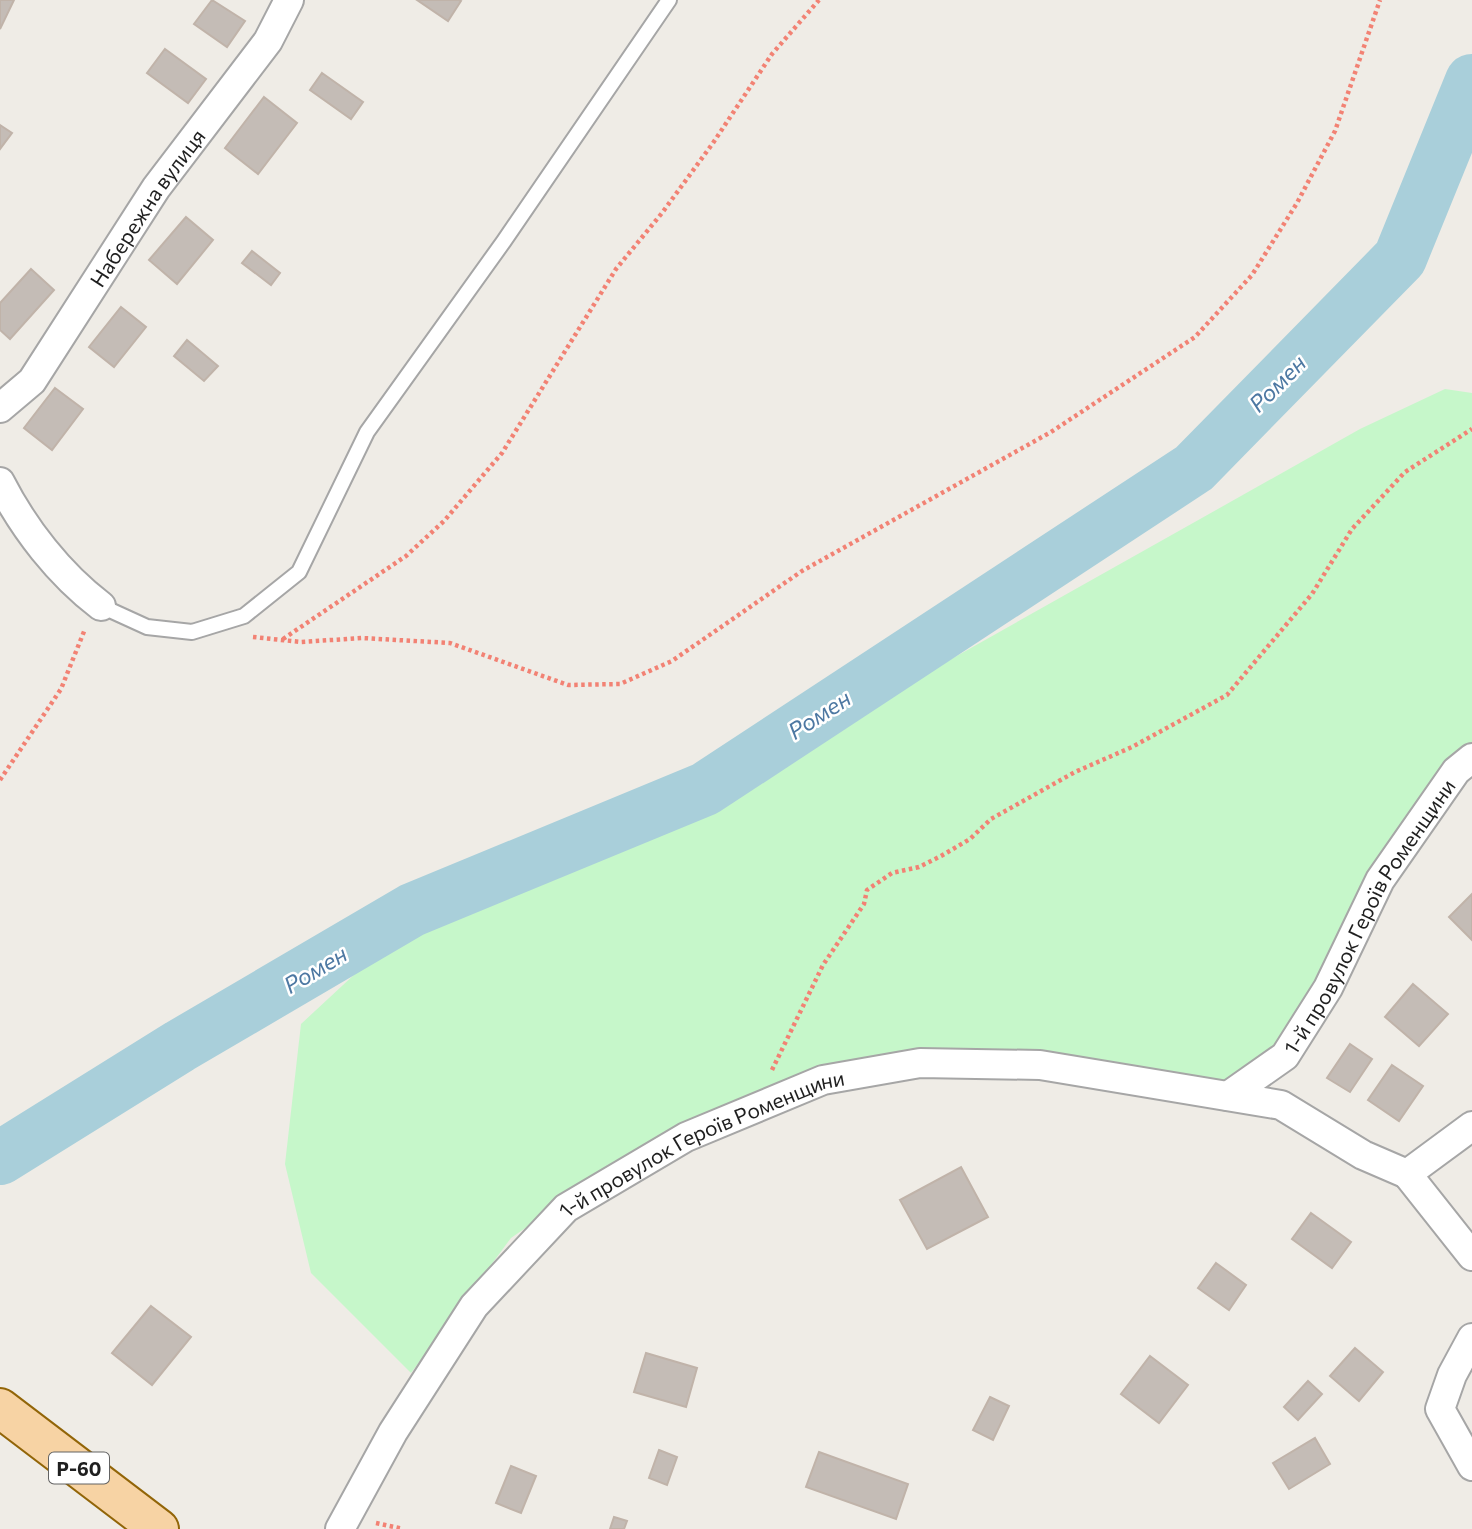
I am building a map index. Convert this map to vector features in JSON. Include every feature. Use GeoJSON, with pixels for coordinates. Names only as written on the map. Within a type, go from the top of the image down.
{"type":"FeatureCollection","features":[{"type":"Feature","properties":{"kind":"main road","name":"Р-60"},"geometry":{"type":"LineString","coordinates":[[0,1408],[159,1529]]}},
{"type":"Feature","properties":{"kind":"street","name":"Набережна вулиця"},"geometry":{"type":"LineString","coordinates":[[0,408],[32,382],[156,188],[268,41],[289,0]]}},
{"type":"Feature","properties":{"kind":"street"},"geometry":{"type":"LineString","coordinates":[[0,482],[11,504],[70,582],[94,601]]}},
{"type":"Feature","properties":{"kind":"street","name":"1-й провулок Героїв Роменщини"},"geometry":{"type":"LineString","coordinates":[[1228,1096],[1285,1056],[1328,988],[1380,880],[1456,771],[1472,758]]}},
{"type":"Feature","properties":{"kind":"street","name":"1-й провулок Героїв Роменщини"},"geometry":{"type":"LineString","coordinates":[[340,1529],[393,1432],[474,1306],[566,1209],[686,1137],[823,1080],[920,1063],[1040,1065],[1281,1105],[1363,1155],[1407,1174],[1472,1255]]}},
{"type":"Feature","properties":{"kind":"street"},"geometry":{"type":"LineString","coordinates":[[1407,1174],[1472,1126]]}},
{"type":"Feature","properties":{"kind":"street"},"geometry":{"type":"LineString","coordinates":[[1472,1338],[1452,1375],[1440,1409],[1472,1466]]}},
{"type":"Feature","properties":{"kind":"lane"},"geometry":{"type":"LineString","coordinates":[[94,601],[147,627],[192,632],[244,615],[299,572],[367,432],[512,230],[669,0]]}},
{"type":"Feature","properties":{"kind":"path"},"geometry":{"type":"LineString","coordinates":[[283,640],[406,556],[444,521],[502,453],[616,269],[676,193],[772,54],[819,0]]}},
{"type":"Feature","properties":{"kind":"path"},"geometry":{"type":"LineString","coordinates":[[247,637],[283,640],[362,638],[450,643],[568,685],[620,684],[672,661],[802,571],[1051,432],[1195,337],[1252,275],[1297,203],[1335,131],[1380,0]]}},
{"type":"Feature","properties":{"kind":"path"},"geometry":{"type":"LineString","coordinates":[[745,1112],[789,1038],[823,965],[864,904],[867,890],[892,873],[919,867],[941,856],[970,839],[991,819],[1075,772],[1132,747],[1227,695],[1312,594],[1352,529],[1405,472],[1472,429]]}},
{"type":"Feature","properties":{"kind":"path"},"geometry":{"type":"LineString","coordinates":[[0,780],[61,689],[94,601]]}},
{"type":"Feature","properties":{"kind":"green space"},"geometry":{"type":"Polygon","coordinates":[[[1445,389],[1472,393],[1472,749],[1283,1061],[1226,1084],[900,1075],[746,1100],[637,1150],[511,1238],[411,1373],[311,1273],[285,1164],[301,1024],[412,921],[576,862],[699,813],[843,720],[1360,429],[1445,389]]]}},
{"type":"Feature","properties":{"kind":"building"},"geometry":{"type":"Polygon","coordinates":[[[0,0],[14,0],[0,29],[0,0]]]}},
{"type":"Feature","properties":{"kind":"building"},"geometry":{"type":"Polygon","coordinates":[[[212,0],[245,21],[227,47],[194,24],[212,0]]]}},
{"type":"Feature","properties":{"kind":"building"},"geometry":{"type":"Polygon","coordinates":[[[417,0],[459,0],[461,1],[448,21],[417,0]]]}},
{"type":"Feature","properties":{"kind":"building"},"geometry":{"type":"Polygon","coordinates":[[[165,49],[206,79],[188,103],[147,73],[165,49]]]}},
{"type":"Feature","properties":{"kind":"building"},"geometry":{"type":"Polygon","coordinates":[[[322,73],[363,102],[351,119],[310,90],[322,73]]]}},
{"type":"Feature","properties":{"kind":"building"},"geometry":{"type":"Polygon","coordinates":[[[264,97],[297,123],[258,174],[225,148],[264,97]]]}},
{"type":"Feature","properties":{"kind":"building"},"geometry":{"type":"Polygon","coordinates":[[[0,125],[12,133],[0,149],[0,125]]]}},
{"type":"Feature","properties":{"kind":"building"},"geometry":{"type":"Polygon","coordinates":[[[186,217],[213,240],[177,284],[149,260],[186,217]]]}},
{"type":"Feature","properties":{"kind":"building"},"geometry":{"type":"Polygon","coordinates":[[[252,251],[280,273],[271,285],[242,263],[252,251]]]}},
{"type":"Feature","properties":{"kind":"building"},"geometry":{"type":"Polygon","coordinates":[[[31,269],[54,290],[10,339],[0,330],[0,303],[31,269]]]}},
{"type":"Feature","properties":{"kind":"building"},"geometry":{"type":"Polygon","coordinates":[[[121,307],[146,327],[114,367],[89,347],[121,307]]]}},
{"type":"Feature","properties":{"kind":"building"},"geometry":{"type":"Polygon","coordinates":[[[187,340],[218,366],[204,381],[174,356],[187,340]]]}},
{"type":"Feature","properties":{"kind":"building"},"geometry":{"type":"Polygon","coordinates":[[[55,388],[83,409],[52,450],[24,428],[55,388]]]}},
{"type":"Feature","properties":{"kind":"building"},"geometry":{"type":"Polygon","coordinates":[[[1472,894],[1472,940],[1449,917],[1472,894]]]}},
{"type":"Feature","properties":{"kind":"building"},"geometry":{"type":"Polygon","coordinates":[[[1413,984],[1448,1014],[1419,1046],[1385,1017],[1413,984]]]}},
{"type":"Feature","properties":{"kind":"building"},"geometry":{"type":"Polygon","coordinates":[[[1350,1044],[1372,1059],[1350,1092],[1327,1078],[1350,1044]]]}},
{"type":"Feature","properties":{"kind":"building"},"geometry":{"type":"Polygon","coordinates":[[[1392,1065],[1423,1086],[1399,1121],[1368,1100],[1392,1065]]]}},
{"type":"Feature","properties":{"kind":"building"},"geometry":{"type":"Polygon","coordinates":[[[961,1167],[988,1217],[927,1249],[900,1200],[961,1167]]]}},
{"type":"Feature","properties":{"kind":"building"},"geometry":{"type":"Polygon","coordinates":[[[1311,1213],[1351,1242],[1332,1268],[1292,1239],[1311,1213]]]}},
{"type":"Feature","properties":{"kind":"building"},"geometry":{"type":"Polygon","coordinates":[[[1216,1263],[1246,1285],[1229,1310],[1198,1288],[1216,1263]]]}},
{"type":"Feature","properties":{"kind":"building"},"geometry":{"type":"Polygon","coordinates":[[[151,1306],[191,1337],[152,1385],[112,1353],[151,1306]]]}},
{"type":"Feature","properties":{"kind":"building"},"geometry":{"type":"Polygon","coordinates":[[[1355,1348],[1383,1372],[1359,1401],[1330,1376],[1355,1348]]]}},
{"type":"Feature","properties":{"kind":"building"},"geometry":{"type":"Polygon","coordinates":[[[646,1353],[697,1368],[686,1407],[634,1392],[646,1353]]]}},
{"type":"Feature","properties":{"kind":"building"},"geometry":{"type":"Polygon","coordinates":[[[1150,1356],[1188,1385],[1159,1423],[1121,1394],[1150,1356]]]}},
{"type":"Feature","properties":{"kind":"building"},"geometry":{"type":"Polygon","coordinates":[[[1308,1381],[1322,1394],[1298,1420],[1284,1407],[1308,1381]]]}},
{"type":"Feature","properties":{"kind":"building"},"geometry":{"type":"Polygon","coordinates":[[[990,1397],[1009,1406],[993,1440],[973,1430],[990,1397]]]}},
{"type":"Feature","properties":{"kind":"building"},"geometry":{"type":"Polygon","coordinates":[[[1315,1438],[1330,1464],[1289,1489],[1273,1463],[1315,1438]]]}},
{"type":"Feature","properties":{"kind":"building"},"geometry":{"type":"Polygon","coordinates":[[[659,1450],[677,1457],[667,1485],[649,1478],[659,1450]]]}},
{"type":"Feature","properties":{"kind":"building"},"geometry":{"type":"Polygon","coordinates":[[[819,1452],[908,1484],[896,1519],[806,1487],[819,1452]]]}},
{"type":"Feature","properties":{"kind":"building"},"geometry":{"type":"Polygon","coordinates":[[[511,1466],[536,1476],[521,1513],[496,1503],[511,1466]]]}},
{"type":"Feature","properties":{"kind":"building"},"geometry":{"type":"Polygon","coordinates":[[[614,1517],[627,1521],[624,1529],[610,1529],[614,1517]]]}},
{"type":"Feature","properties":{"kind":"waterway","name":"Ромен"},"geometry":{"type":"LineString","coordinates":[[0,1158],[180,1046],[412,910],[705,789],[1194,468],[1400,258],[1472,81]]}}]}
